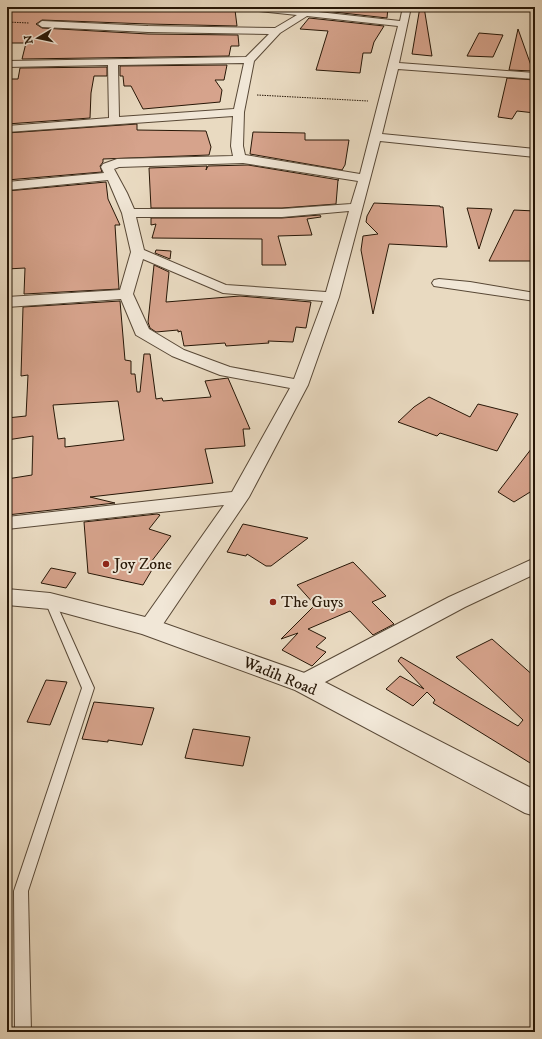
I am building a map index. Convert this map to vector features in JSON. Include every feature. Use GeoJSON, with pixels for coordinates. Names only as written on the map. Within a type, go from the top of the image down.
{"type":"FeatureCollection","features":[{"type":"Feature","properties":{"kind":"street"},"geometry":{"type":"LineString","coordinates":[[250,7],[293,9],[306,13],[403,24]]}},
{"type":"Feature","properties":{"kind":"street"},"geometry":{"type":"LineString","coordinates":[[149,627],[239,497],[300,385],[332,297],[358,207],[374,137],[394,66],[406,7]]}},
{"type":"Feature","properties":{"kind":"street"},"geometry":{"type":"LineString","coordinates":[[243,159],[240,156],[237,146],[239,112],[249,60],[277,31],[306,13]]}},
{"type":"Feature","properties":{"kind":"street"},"geometry":{"type":"LineString","coordinates":[[42,24],[148,29],[277,31]]}},
{"type":"Feature","properties":{"kind":"street"},"geometry":{"type":"LineString","coordinates":[[7,64],[249,60]]}},
{"type":"Feature","properties":{"kind":"street"},"geometry":{"type":"LineString","coordinates":[[114,62],[114,121]]}},
{"type":"Feature","properties":{"kind":"street"},"geometry":{"type":"LineString","coordinates":[[394,66],[535,76]]}},
{"type":"Feature","properties":{"kind":"street"},"geometry":{"type":"LineString","coordinates":[[7,129],[239,112]]}},
{"type":"Feature","properties":{"kind":"street"},"geometry":{"type":"LineString","coordinates":[[374,137],[535,153]]}},
{"type":"Feature","properties":{"kind":"street"},"geometry":{"type":"LineString","coordinates":[[300,385],[226,371],[178,353],[142,332],[126,294],[138,252],[129,213],[107,167],[117,162],[243,159],[364,178]]}},
{"type":"Feature","properties":{"kind":"street"},"geometry":{"type":"LineString","coordinates":[[7,186],[112,176]]}},
{"type":"Feature","properties":{"kind":"street"},"geometry":{"type":"LineString","coordinates":[[129,213],[282,213],[358,207]]}},
{"type":"Feature","properties":{"kind":"street"},"geometry":{"type":"LineString","coordinates":[[138,252],[223,289],[332,297]]}},
{"type":"Feature","properties":{"kind":"street"},"geometry":{"type":"LineString","coordinates":[[439,283],[470,286],[535,297]]}},
{"type":"Feature","properties":{"kind":"street"},"geometry":{"type":"LineString","coordinates":[[7,302],[126,294]]}},
{"type":"Feature","properties":{"kind":"street"},"geometry":{"type":"LineString","coordinates":[[7,523],[239,497]]}},
{"type":"Feature","properties":{"kind":"street"},"geometry":{"type":"LineString","coordinates":[[304,683],[457,602],[535,565]]}},
{"type":"Feature","properties":{"kind":"street","name":"Wadih Road"},"geometry":{"type":"LineString","coordinates":[[7,597],[50,601],[149,627],[304,683],[535,804]]}},
{"type":"Feature","properties":{"kind":"lane"},"geometry":{"type":"LineString","coordinates":[[23,1032],[21,890],[88,688],[50,601]]}},
{"type":"Feature","properties":{"kind":"path"},"geometry":{"type":"LineString","coordinates":[[7,22],[42,24]]}},
{"type":"Feature","properties":{"kind":"path"},"geometry":{"type":"LineString","coordinates":[[243,94],[384,101]]}},
{"type":"Feature","properties":{"kind":"building"},"geometry":{"type":"Polygon","coordinates":[[[7,7],[194,7],[190,10],[235,10],[237,26],[42,20],[36,24],[42,28],[148,34],[238,35],[239,46],[231,46],[229,56],[22,59],[26,43],[7,43],[7,7]]]}},
{"type":"Feature","properties":{"kind":"building"},"geometry":{"type":"Polygon","coordinates":[[[319,7],[388,7],[387,18],[316,10],[319,7]]]}},
{"type":"Feature","properties":{"kind":"building"},"geometry":{"type":"Polygon","coordinates":[[[420,7],[424,7],[432,56],[412,54],[420,7]]]}},
{"type":"Feature","properties":{"kind":"building"},"geometry":{"type":"Polygon","coordinates":[[[309,18],[384,26],[374,42],[371,53],[363,53],[360,73],[316,70],[328,31],[300,29],[309,18]]]}},
{"type":"Feature","properties":{"kind":"building"},"geometry":{"type":"Polygon","coordinates":[[[518,29],[533,71],[509,70],[518,29]]]}},
{"type":"Feature","properties":{"kind":"building"},"geometry":{"type":"Polygon","coordinates":[[[479,33],[503,35],[493,57],[467,56],[479,33]]]}},
{"type":"Feature","properties":{"kind":"building"},"geometry":{"type":"Polygon","coordinates":[[[227,65],[224,80],[215,80],[222,90],[220,102],[143,109],[131,86],[124,86],[123,76],[120,76],[120,66],[227,65]]]}},
{"type":"Feature","properties":{"kind":"building"},"geometry":{"type":"Polygon","coordinates":[[[107,67],[107,76],[94,76],[91,93],[90,118],[7,124],[7,79],[18,79],[20,68],[107,67]]]}},
{"type":"Feature","properties":{"kind":"building"},"geometry":{"type":"Polygon","coordinates":[[[507,78],[535,80],[535,113],[517,111],[512,119],[498,117],[507,78]]]}},
{"type":"Feature","properties":{"kind":"building"},"geometry":{"type":"Polygon","coordinates":[[[137,124],[137,130],[206,131],[211,147],[209,155],[103,159],[100,166],[102,172],[7,180],[7,133],[137,124]]]}},
{"type":"Feature","properties":{"kind":"building"},"geometry":{"type":"Polygon","coordinates":[[[253,132],[305,133],[305,140],[349,140],[345,165],[342,170],[250,154],[253,132]]]}},
{"type":"Feature","properties":{"kind":"building"},"geometry":{"type":"Polygon","coordinates":[[[248,165],[339,180],[336,204],[282,208],[151,208],[149,168],[207,166],[206,170],[208,166],[248,165]]]}},
{"type":"Feature","properties":{"kind":"building"},"geometry":{"type":"Polygon","coordinates":[[[106,182],[108,199],[120,225],[115,225],[119,289],[24,294],[25,268],[7,269],[7,191],[106,182]]]}},
{"type":"Feature","properties":{"kind":"building"},"geometry":{"type":"Polygon","coordinates":[[[374,203],[443,207],[447,247],[389,244],[373,314],[361,250],[363,236],[378,234],[366,222],[367,216],[374,203]]]}},
{"type":"Feature","properties":{"kind":"building"},"geometry":{"type":"Polygon","coordinates":[[[467,208],[492,209],[479,249],[467,208]]]}},
{"type":"Feature","properties":{"kind":"building"},"geometry":{"type":"Polygon","coordinates":[[[514,210],[535,211],[535,261],[489,261],[514,210]]]}},
{"type":"Feature","properties":{"kind":"building"},"geometry":{"type":"Polygon","coordinates":[[[320,215],[321,217],[307,219],[312,235],[278,236],[286,265],[262,265],[262,239],[152,238],[156,224],[151,225],[151,218],[282,218],[320,215]]]}},
{"type":"Feature","properties":{"kind":"building"},"geometry":{"type":"Polygon","coordinates":[[[156,250],[171,251],[170,259],[155,253],[156,250]]]}},
{"type":"Feature","properties":{"kind":"building"},"geometry":{"type":"Polygon","coordinates":[[[154,265],[169,272],[166,302],[240,296],[311,302],[306,328],[296,327],[293,342],[268,341],[269,343],[226,346],[225,343],[184,346],[181,331],[156,332],[150,328],[148,322],[154,265]]]}},
{"type":"Feature","properties":{"kind":"building"},"geometry":{"type":"Polygon","coordinates":[[[120,301],[125,360],[131,361],[131,374],[135,374],[137,392],[140,392],[144,354],[150,354],[156,399],[162,398],[163,401],[211,397],[205,381],[228,378],[250,429],[243,429],[245,446],[205,449],[213,483],[90,497],[115,503],[7,515],[7,479],[32,475],[33,436],[7,440],[7,418],[26,416],[28,375],[21,376],[23,307],[120,301]],[[118,401],[53,405],[58,439],[65,438],[65,447],[124,440],[118,401]]]}},
{"type":"Feature","properties":{"kind":"building"},"geometry":{"type":"Polygon","coordinates":[[[429,397],[470,417],[478,404],[518,414],[497,451],[440,433],[437,436],[398,422],[414,407],[429,397]]]}},
{"type":"Feature","properties":{"kind":"building"},"geometry":{"type":"Polygon","coordinates":[[[535,444],[535,489],[514,502],[498,492],[535,444]]]}},
{"type":"Feature","properties":{"kind":"building"},"geometry":{"type":"Polygon","coordinates":[[[157,514],[160,515],[149,529],[171,536],[151,562],[156,563],[143,585],[88,573],[84,522],[157,514]]]}},
{"type":"Feature","properties":{"kind":"building"},"geometry":{"type":"Polygon","coordinates":[[[243,524],[308,538],[271,566],[266,566],[247,554],[246,556],[227,552],[243,524]]]}},
{"type":"Feature","properties":{"kind":"building"},"geometry":{"type":"Polygon","coordinates":[[[353,562],[386,596],[372,602],[394,624],[373,635],[350,611],[308,629],[326,638],[316,647],[326,652],[312,666],[282,650],[298,633],[281,639],[315,605],[297,585],[353,562]]]}},
{"type":"Feature","properties":{"kind":"building"},"geometry":{"type":"Polygon","coordinates":[[[51,568],[76,573],[66,588],[41,583],[51,568]]]}},
{"type":"Feature","properties":{"kind":"building"},"geometry":{"type":"Polygon","coordinates":[[[492,639],[535,677],[535,766],[433,703],[435,700],[427,692],[413,706],[386,689],[400,676],[424,689],[398,661],[401,657],[518,726],[523,720],[456,657],[492,639]]]}},
{"type":"Feature","properties":{"kind":"building"},"geometry":{"type":"Polygon","coordinates":[[[46,680],[67,682],[50,725],[27,722],[46,680]]]}},
{"type":"Feature","properties":{"kind":"building"},"geometry":{"type":"Polygon","coordinates":[[[94,702],[154,708],[142,745],[108,740],[108,742],[82,739],[94,702]]]}},
{"type":"Feature","properties":{"kind":"building"},"geometry":{"type":"Polygon","coordinates":[[[193,729],[250,737],[243,766],[185,758],[193,729]]]}},
{"type":"Feature","properties":{"kind":"place","name":"Joy Zone"},"geometry":{"type":"Point","coordinates":[106,564]}},
{"type":"Feature","properties":{"kind":"place","name":"The Guys"},"geometry":{"type":"Point","coordinates":[273,602]}}]}
